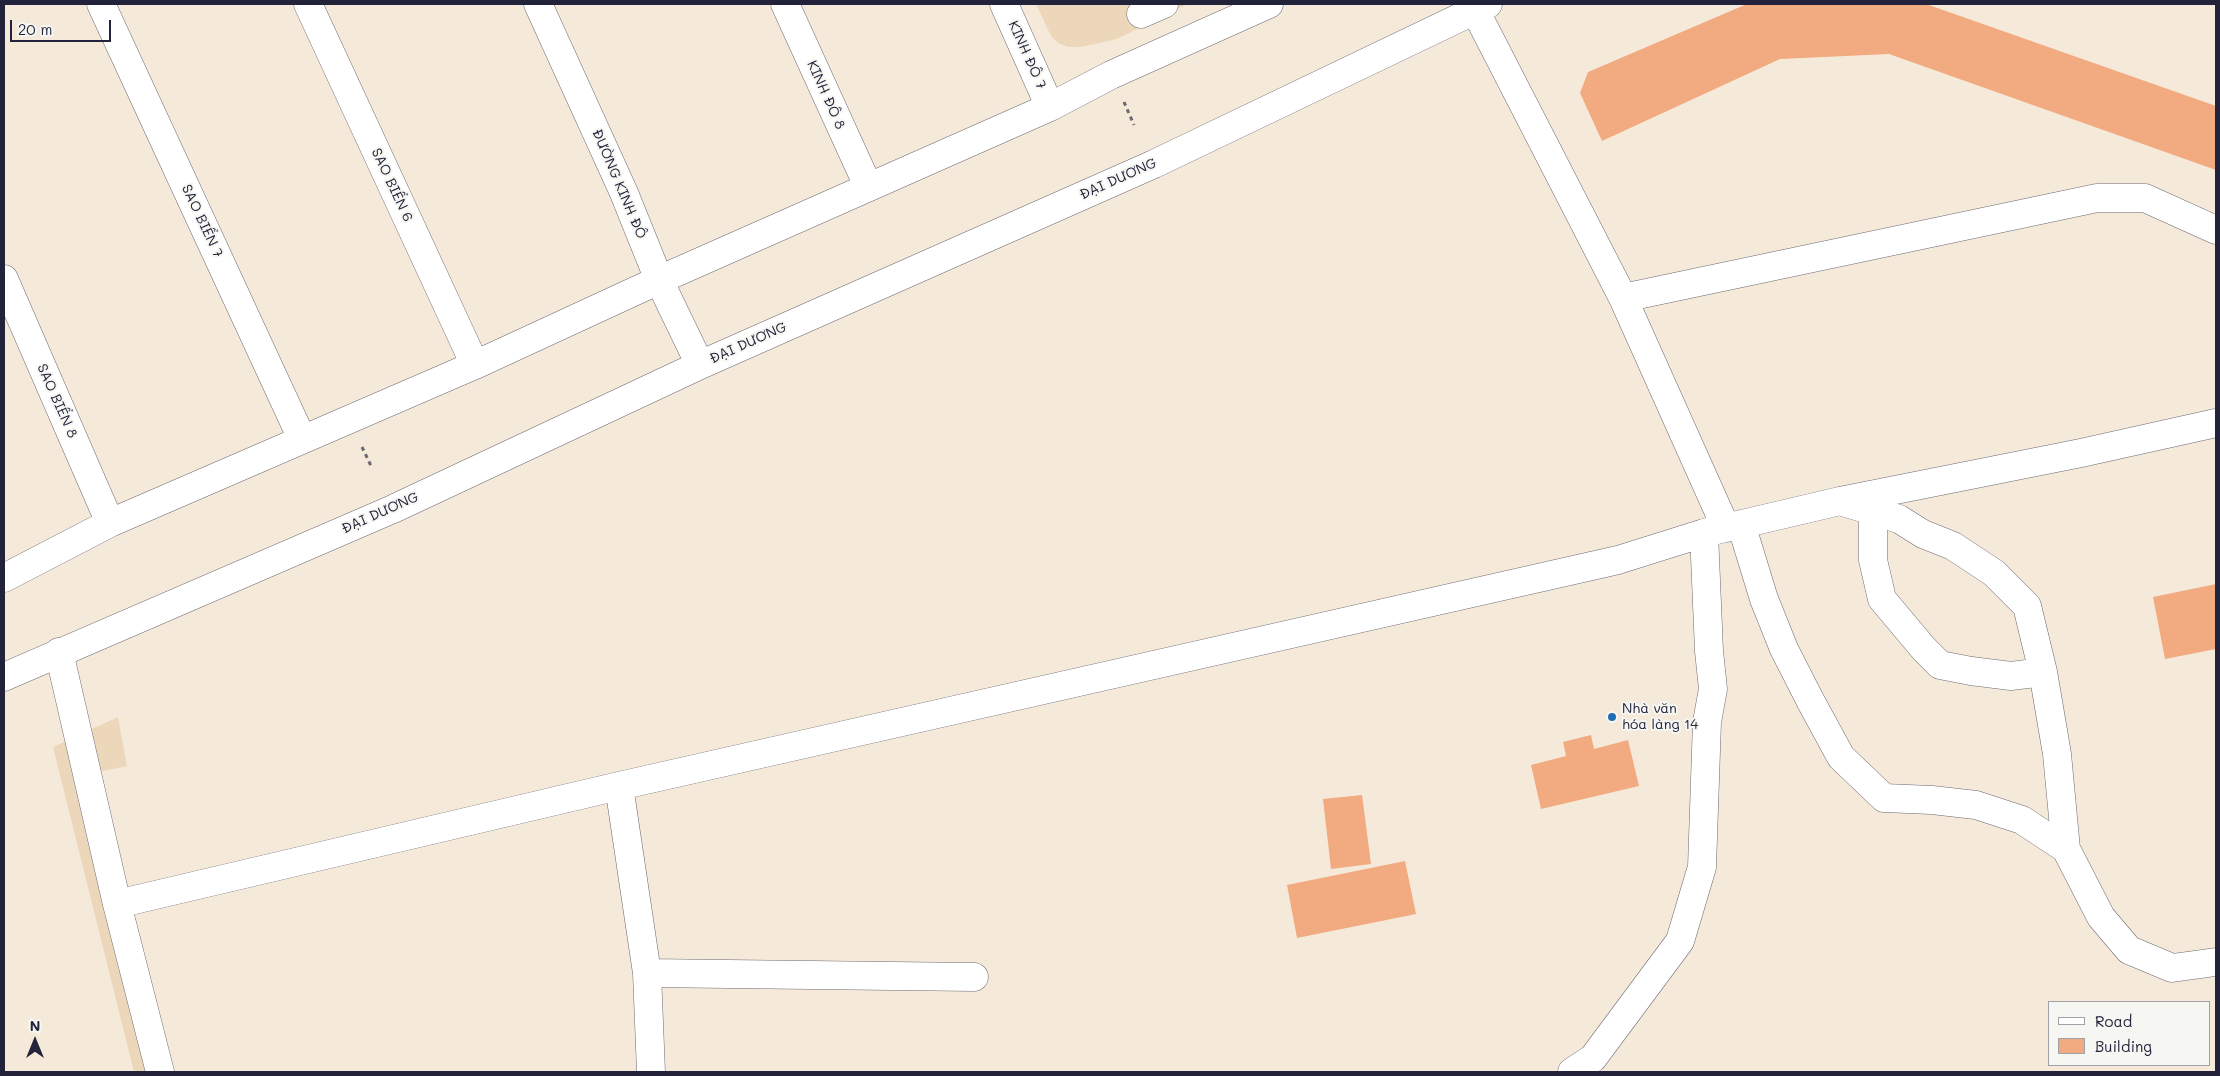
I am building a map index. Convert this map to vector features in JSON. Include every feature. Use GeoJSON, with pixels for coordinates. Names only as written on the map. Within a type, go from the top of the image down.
{"type":"FeatureCollection","features":[{"type":"Feature","properties":{"kind":"street","name":"SAO BIỂN 7"},"geometry":{"type":"LineString","coordinates":[[101,4],[302,439]]}},
{"type":"Feature","properties":{"kind":"street","name":"SAO BIỂN 6"},"geometry":{"type":"LineString","coordinates":[[308,4],[475,365]]}},
{"type":"Feature","properties":{"kind":"street","name":"ĐƯỜNG KINH ĐÔ"},"geometry":{"type":"LineString","coordinates":[[538,4],[624,193],[659,280],[700,365]]}},
{"type":"Feature","properties":{"kind":"street","name":"KINH ĐÔ 8"},"geometry":{"type":"LineString","coordinates":[[785,4],[868,186]]}},
{"type":"Feature","properties":{"kind":"street","name":"KINH ĐÔ 7"},"geometry":{"type":"LineString","coordinates":[[1004,4],[1050,107]]}},
{"type":"Feature","properties":{"kind":"street"},"geometry":{"type":"LineString","coordinates":[[4,578],[110,522],[475,365],[868,186],[1050,107],[1120,71],[1269,4]]}},
{"type":"Feature","properties":{"kind":"street"},"geometry":{"type":"LineString","coordinates":[[1482,7],[1624,298],[1724,528],[1764,599],[1784,649],[1841,757],[1884,798],[1932,800],[1976,805],[2022,820],[2066,849]]}},
{"type":"Feature","properties":{"kind":"street","name":"ĐẠI DƯƠNG"},"geometry":{"type":"LineString","coordinates":[[4,676],[393,509],[700,365],[1154,164],[1482,7]]}},
{"type":"Feature","properties":{"kind":"street"},"geometry":{"type":"LineString","coordinates":[[1624,298],[2097,198],[2144,198],[2216,230]]}},
{"type":"Feature","properties":{"kind":"street","name":"SAO BIỂN 8"},"geometry":{"type":"LineString","coordinates":[[4,279],[110,522]]}},
{"type":"Feature","properties":{"kind":"street"},"geometry":{"type":"LineString","coordinates":[[117,904],[619,786],[1618,560],[1724,528],[1840,501],[2072,455],[2216,423]]}},
{"type":"Feature","properties":{"kind":"street"},"geometry":{"type":"LineString","coordinates":[[1840,501],[1899,519],[1922,534],[1953,546],[1994,573],[2027,606],[2043,672],[2057,754],[2066,849],[2101,917],[2129,950],[2172,968],[2216,962]]}},
{"type":"Feature","properties":{"kind":"street"},"geometry":{"type":"LineString","coordinates":[[1873,511],[1873,560],[1882,599],[1940,665],[2011,676],[2043,672]]}},
{"type":"Feature","properties":{"kind":"street"},"geometry":{"type":"LineString","coordinates":[[1572,1072],[1593,1058],[1680,941],[1702,867],[1707,722],[1713,689],[1709,651],[1724,528]]}},
{"type":"Feature","properties":{"kind":"street"},"geometry":{"type":"LineString","coordinates":[[59,652],[117,904],[160,1072]]}},
{"type":"Feature","properties":{"kind":"street"},"geometry":{"type":"LineString","coordinates":[[619,786],[647,974],[651,1072]]}},
{"type":"Feature","properties":{"kind":"street"},"geometry":{"type":"LineString","coordinates":[[647,974],[974,977]]}},
{"type":"Feature","properties":{"kind":"path"},"geometry":{"type":"LineString","coordinates":[[1121,97],[1134,124]]}},
{"type":"Feature","properties":{"kind":"path"},"geometry":{"type":"LineString","coordinates":[[361,446],[372,468]]}},
{"type":"Feature","properties":{"kind":"shaded area"},"geometry":{"type":"Polygon","coordinates":[[[1036,4],[1188,4],[1117,39],[1081,47],[1068,47],[1058,43],[1051,36],[1036,4]]]}},
{"type":"Feature","properties":{"kind":"shaded area"},"geometry":{"type":"Polygon","coordinates":[[[118,717],[127,766],[98,772],[160,1072],[134,1072],[53,747],[118,717]]]}},
{"type":"Feature","properties":{"kind":"building"},"geometry":{"type":"Polygon","coordinates":[[[1747,4],[1926,4],[2216,106],[2216,170],[1889,54],[1780,59],[1602,141],[1580,93],[1588,72],[1747,4]]]}},
{"type":"Feature","properties":{"kind":"building"},"geometry":{"type":"Polygon","coordinates":[[[2216,584],[2216,649],[2165,659],[2153,597],[2216,584]]]}},
{"type":"Feature","properties":{"kind":"building"},"geometry":{"type":"Polygon","coordinates":[[[1591,735],[1594,749],[1628,740],[1639,786],[1541,809],[1531,765],[1566,756],[1563,742],[1591,735]]]}},
{"type":"Feature","properties":{"kind":"building"},"geometry":{"type":"Polygon","coordinates":[[[1362,795],[1371,864],[1331,869],[1323,799],[1362,795]]]}},
{"type":"Feature","properties":{"kind":"building"},"geometry":{"type":"Polygon","coordinates":[[[1405,861],[1416,914],[1297,938],[1287,885],[1405,861]]]}},
{"type":"Feature","properties":{"kind":"place","name":"Nhà văn hóa làng 14"},"geometry":{"type":"Point","coordinates":[1612,717]}}]}
